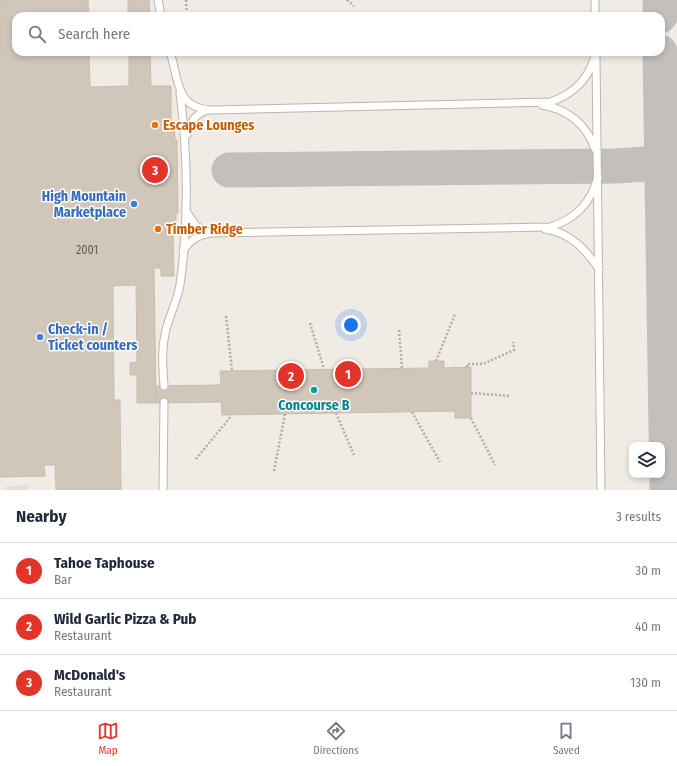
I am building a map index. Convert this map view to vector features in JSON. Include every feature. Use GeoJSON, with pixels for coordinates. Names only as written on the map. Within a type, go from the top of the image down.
{"type":"FeatureCollection","features":[{"type":"Feature","properties":{"kind":"lane"},"geometry":{"type":"LineString","coordinates":[[158,0],[160,12]]}},
{"type":"Feature","properties":{"kind":"lane"},"geometry":{"type":"LineString","coordinates":[[595,0],[595,12]]}},
{"type":"Feature","properties":{"kind":"lane"},"geometry":{"type":"LineString","coordinates":[[164,386],[162,356],[163,345],[167,324],[180,285],[186,211],[186,142],[179,88],[171,56]]}},
{"type":"Feature","properties":{"kind":"lane"},"geometry":{"type":"LineString","coordinates":[[179,88],[184,98],[192,105],[202,109],[211,110],[534,104],[560,99],[577,88],[590,70],[595,56]]}},
{"type":"Feature","properties":{"kind":"lane"},"geometry":{"type":"LineString","coordinates":[[596,56],[601,490]]}},
{"type":"Feature","properties":{"kind":"lane"},"geometry":{"type":"LineString","coordinates":[[534,104],[556,108],[571,115],[578,121],[591,138],[598,159]]}},
{"type":"Feature","properties":{"kind":"lane"},"geometry":{"type":"LineString","coordinates":[[186,142],[192,121],[199,114],[211,110]]}},
{"type":"Feature","properties":{"kind":"lane"},"geometry":{"type":"LineString","coordinates":[[539,229],[558,225],[579,212],[591,196],[598,177]]}},
{"type":"Feature","properties":{"kind":"lane"},"geometry":{"type":"LineString","coordinates":[[186,211],[196,226],[211,233]]}},
{"type":"Feature","properties":{"kind":"lane"},"geometry":{"type":"LineString","coordinates":[[183,251],[188,243],[195,238],[211,233],[539,229],[553,230],[572,238],[586,252],[599,269]]}},
{"type":"Feature","properties":{"kind":"lane"},"geometry":{"type":"LineString","coordinates":[[163,490],[164,402]]}},
{"type":"Feature","properties":{"kind":"path"},"geometry":{"type":"LineString","coordinates":[[186,0],[186,12]]}},
{"type":"Feature","properties":{"kind":"path"},"geometry":{"type":"LineString","coordinates":[[347,0],[354,6]]}},
{"type":"Feature","properties":{"kind":"path"},"geometry":{"type":"LineString","coordinates":[[436,361],[455,314]]}},
{"type":"Feature","properties":{"kind":"path"},"geometry":{"type":"LineString","coordinates":[[226,316],[232,371]]}},
{"type":"Feature","properties":{"kind":"path"},"geometry":{"type":"LineString","coordinates":[[310,323],[324,369]]}},
{"type":"Feature","properties":{"kind":"path"},"geometry":{"type":"LineString","coordinates":[[399,330],[402,368]]}},
{"type":"Feature","properties":{"kind":"path"},"geometry":{"type":"LineString","coordinates":[[467,367],[467,364],[483,364],[514,350],[513,342]]}},
{"type":"Feature","properties":{"kind":"path"},"geometry":{"type":"LineString","coordinates":[[471,393],[510,396]]}},
{"type":"Feature","properties":{"kind":"path"},"geometry":{"type":"LineString","coordinates":[[412,412],[440,462]]}},
{"type":"Feature","properties":{"kind":"path"},"geometry":{"type":"LineString","coordinates":[[336,413],[354,455]]}},
{"type":"Feature","properties":{"kind":"path"},"geometry":{"type":"LineString","coordinates":[[274,471],[284,414]]}},
{"type":"Feature","properties":{"kind":"path"},"geometry":{"type":"LineString","coordinates":[[196,459],[232,415]]}},
{"type":"Feature","properties":{"kind":"path"},"geometry":{"type":"LineString","coordinates":[[471,418],[495,465]]}},
{"type":"Feature","properties":{"kind":"shaded area"},"geometry":{"type":"Polygon","coordinates":[[[28,485],[28,490],[6,490],[6,486],[28,485]]]}},
{"type":"Feature","properties":{"kind":"building"},"geometry":{"type":"Polygon","coordinates":[[[0,0],[88,0],[89,12],[12,12],[12,56],[89,56],[90,87],[129,86],[129,56],[150,56],[151,86],[171,86],[171,122],[174,121],[175,140],[177,140],[178,213],[176,213],[176,232],[173,232],[174,276],[161,276],[161,268],[154,268],[156,403],[137,403],[137,375],[130,375],[130,363],[137,362],[136,285],[113,286],[114,400],[120,400],[121,490],[56,490],[55,465],[44,465],[45,476],[0,477],[0,0]]]}},
{"type":"Feature","properties":{"kind":"building"},"geometry":{"type":"Polygon","coordinates":[[[128,0],[149,0],[150,12],[128,12],[128,0]]]}},
{"type":"Feature","properties":{"kind":"building","name":"Concourse B"},"geometry":{"type":"Polygon","coordinates":[[[429,361],[444,361],[444,368],[471,367],[471,418],[455,418],[455,411],[222,415],[221,402],[156,403],[156,386],[221,385],[220,371],[429,368],[429,361]]]}},
{"type":"Feature","properties":{"kind":"taxiway"},"geometry":{"type":"LineString","coordinates":[[660,0],[660,12]]}},
{"type":"Feature","properties":{"kind":"taxiway"},"geometry":{"type":"LineString","coordinates":[[660,56],[667,490]]}},
{"type":"Feature","properties":{"kind":"taxiway"},"geometry":{"type":"LineString","coordinates":[[229,170],[616,166],[677,162]]}},
{"type":"Feature","properties":{"kind":"place","name":"Escape Lounges"},"geometry":{"type":"Point","coordinates":[155,125]}},
{"type":"Feature","properties":{"kind":"place","name":"McDonald's"},"geometry":{"type":"Point","coordinates":[155,170]}},
{"type":"Feature","properties":{"kind":"place","name":"High Mountain Marketplace"},"geometry":{"type":"Point","coordinates":[134,204]}},
{"type":"Feature","properties":{"kind":"place","name":"Timber Ridge"},"geometry":{"type":"Point","coordinates":[158,229]}},
{"type":"Feature","properties":{"kind":"place","name":"Check-in / Ticket counters"},"geometry":{"type":"Point","coordinates":[40,337]}},
{"type":"Feature","properties":{"kind":"place","name":"Tahoe Taphouse"},"geometry":{"type":"Point","coordinates":[348,374]}},
{"type":"Feature","properties":{"kind":"place","name":"Wild Garlic Pizza & Pub"},"geometry":{"type":"Point","coordinates":[291,376]}},
{"type":"Feature","properties":{"kind":"place","name":"Concourse B"},"geometry":{"type":"Point","coordinates":[314,390]}}]}
